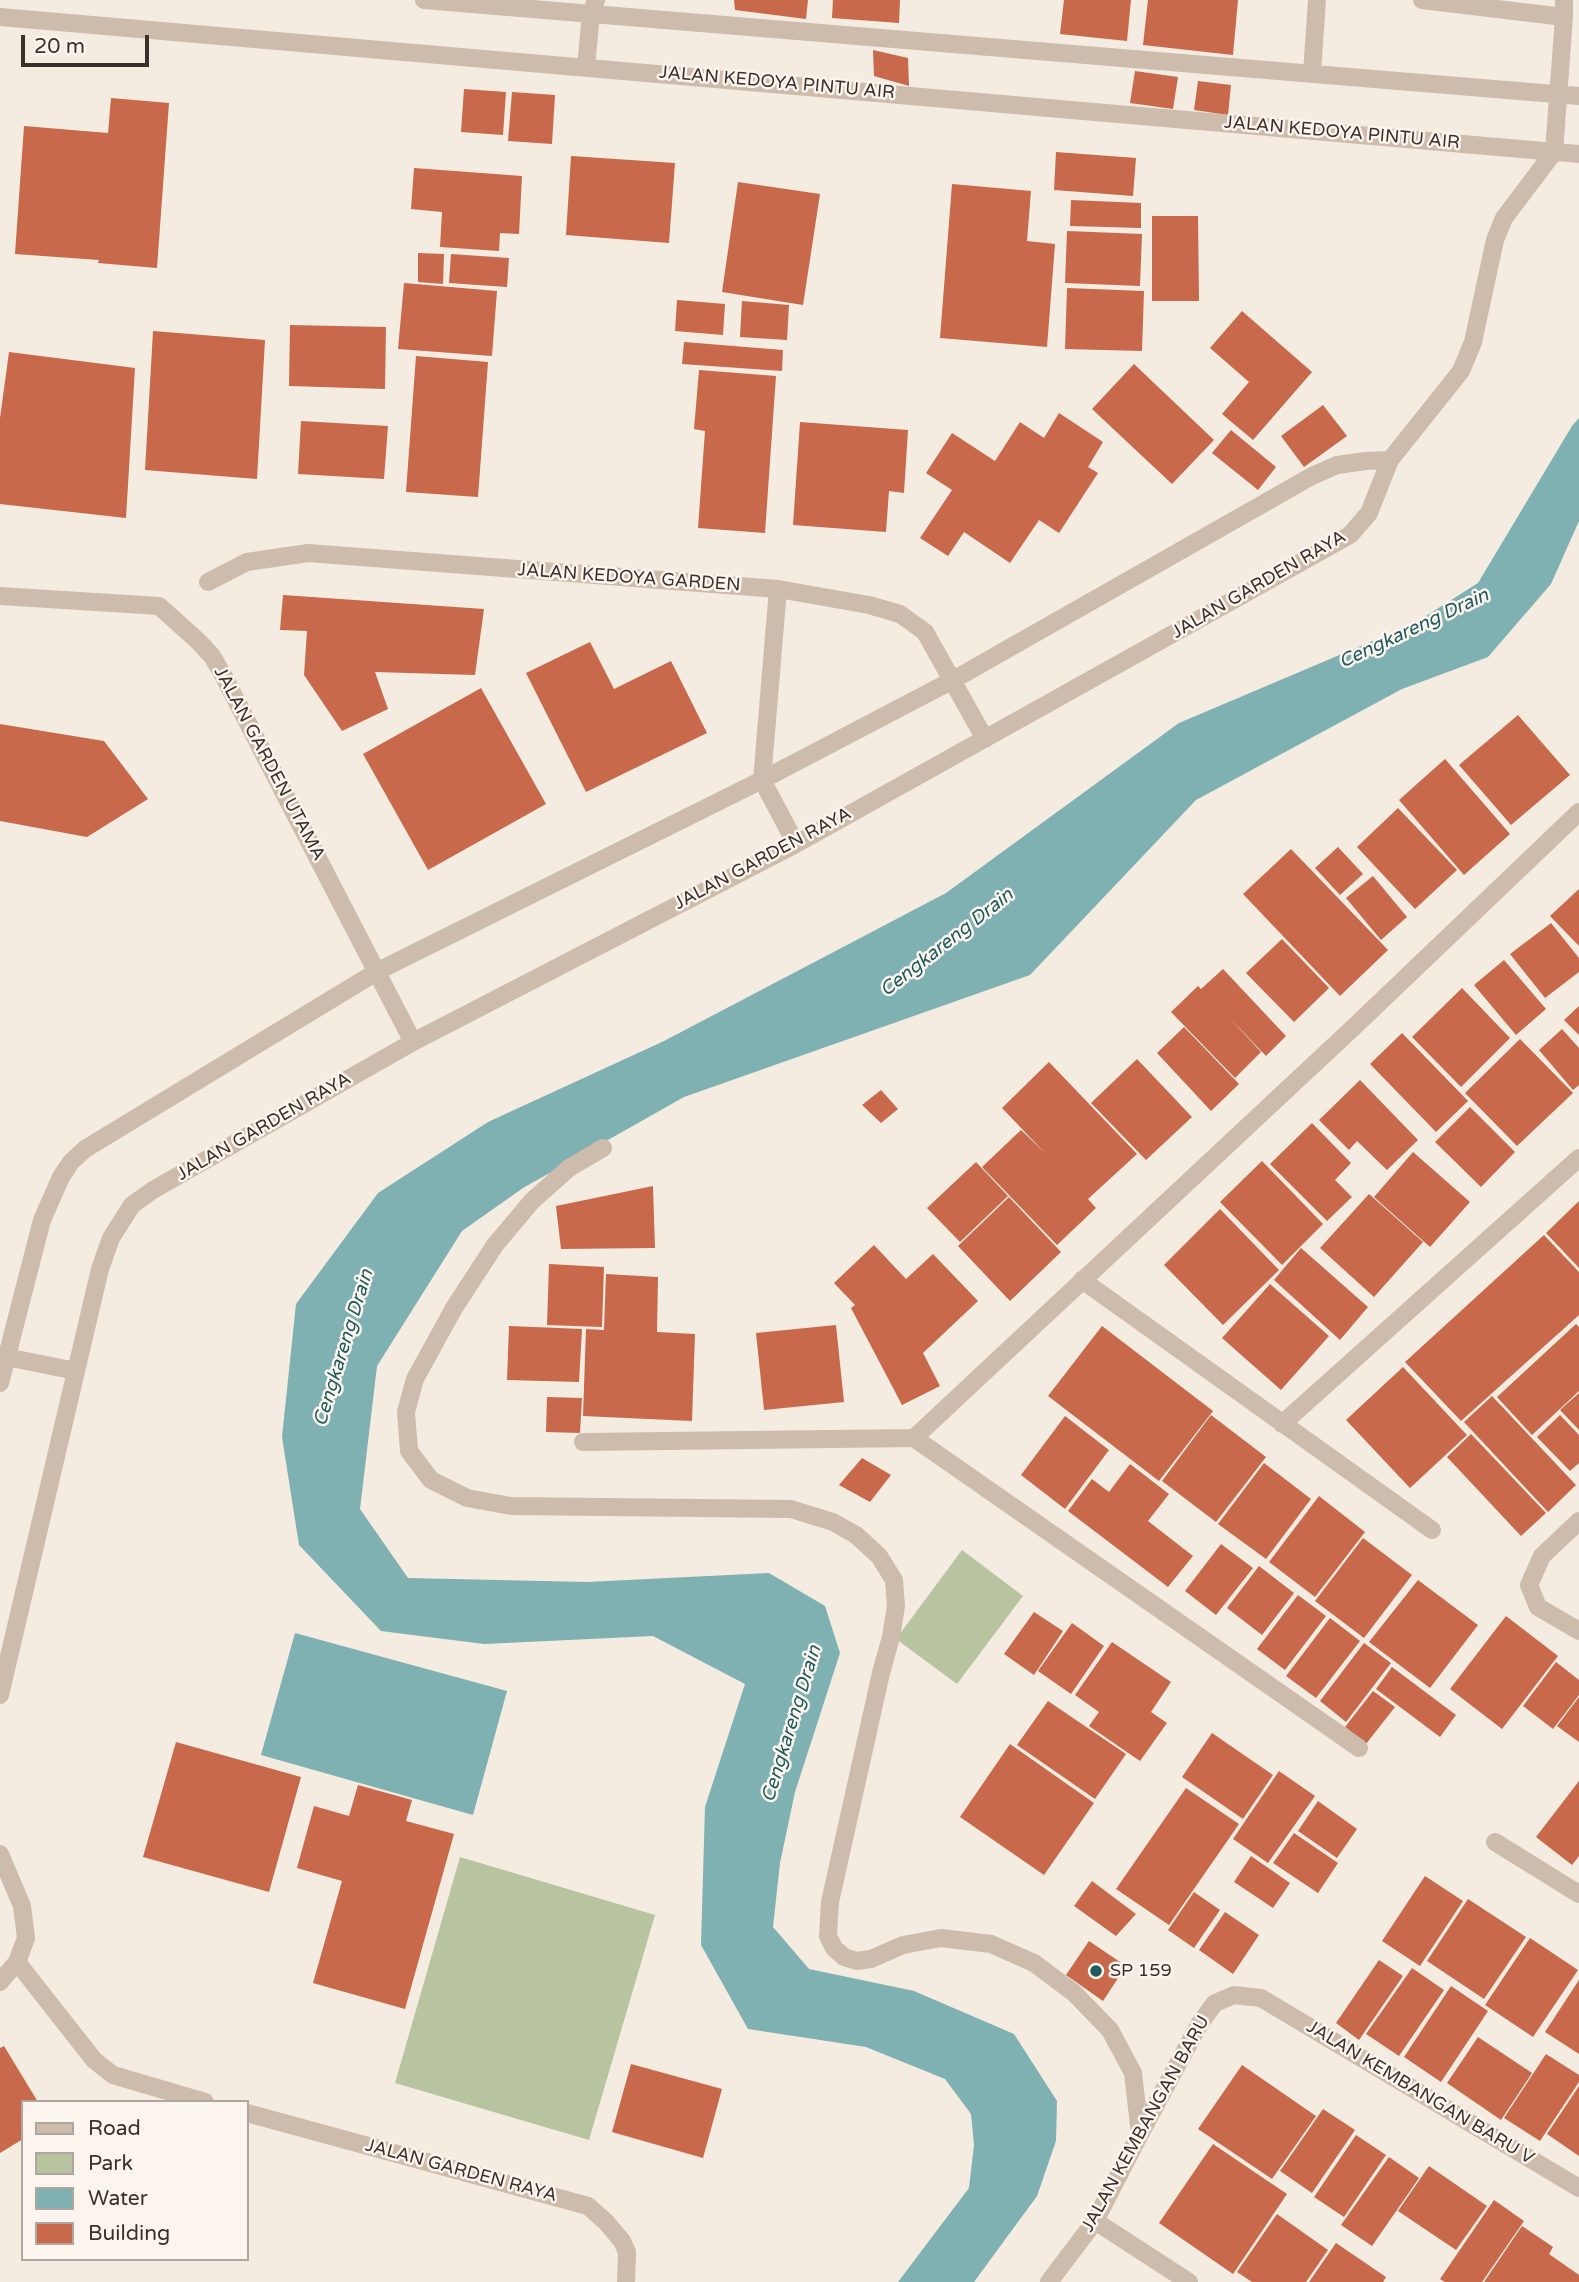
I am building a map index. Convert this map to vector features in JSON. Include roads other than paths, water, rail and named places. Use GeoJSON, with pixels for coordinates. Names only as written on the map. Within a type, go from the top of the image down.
{"type":"FeatureCollection","features":[{"type":"Feature","properties":{"kind":"street"},"geometry":{"type":"LineString","coordinates":[[424,0],[594,7],[1579,96]]}},
{"type":"Feature","properties":{"kind":"street"},"geometry":{"type":"LineString","coordinates":[[1312,73],[1317,0]]}},
{"type":"Feature","properties":{"kind":"street"},"geometry":{"type":"LineString","coordinates":[[0,1383],[42,1220],[61,1177],[71,1162],[86,1149],[378,971],[762,780],[953,680],[1312,476],[1337,465],[1390,460],[1461,371],[1473,342],[1495,240],[1504,218],[1554,152],[1564,8],[1422,0]]}},
{"type":"Feature","properties":{"kind":"street"},"geometry":{"type":"LineString","coordinates":[[586,66],[594,7]]}},
{"type":"Feature","properties":{"kind":"street","name":"JALAN KEDOYA PINTU AIR"},"geometry":{"type":"LineString","coordinates":[[0,17],[586,66],[1579,155]]}},
{"type":"Feature","properties":{"kind":"street","name":"JALAN GARDEN RAYA"},"geometry":{"type":"LineString","coordinates":[[0,1695],[100,1269],[111,1238],[132,1205],[153,1190],[413,1042],[796,844],[1350,535],[1369,513],[1390,460]]}},
{"type":"Feature","properties":{"kind":"street","name":"JALAN KEDOYA GARDEN"},"geometry":{"type":"LineString","coordinates":[[208,582],[247,562],[308,553],[778,589],[869,605],[900,614],[925,632],[985,739]]}},
{"type":"Feature","properties":{"kind":"street"},"geometry":{"type":"LineString","coordinates":[[778,589],[762,780],[796,844]]}},
{"type":"Feature","properties":{"kind":"street","name":"JALAN GARDEN UTAMA"},"geometry":{"type":"LineString","coordinates":[[0,596],[159,606],[212,656],[413,1042]]}},
{"type":"Feature","properties":{"kind":"street"},"geometry":{"type":"LineString","coordinates":[[914,1438],[1356,1025],[1579,812]]}},
{"type":"Feature","properties":{"kind":"street"},"geometry":{"type":"LineString","coordinates":[[603,1147],[569,1168],[532,1201],[495,1245],[454,1308],[415,1379],[406,1412],[409,1451],[431,1480],[467,1498],[511,1506],[790,1509],[833,1522],[856,1535],[879,1556],[894,1580],[896,1606],[830,1902],[828,1936],[834,1948],[844,1957],[857,1961],[870,1959],[902,1945],[941,1938],[991,1944],[1034,1963],[1074,1993],[1110,2030],[1133,2073],[1140,2134]]}},
{"type":"Feature","properties":{"kind":"street"},"geometry":{"type":"LineString","coordinates":[[1282,1424],[1579,1158]]}},
{"type":"Feature","properties":{"kind":"street"},"geometry":{"type":"LineString","coordinates":[[1082,1280],[1432,1530]]}},
{"type":"Feature","properties":{"kind":"street"},"geometry":{"type":"LineString","coordinates":[[6,1357],[76,1371]]}},
{"type":"Feature","properties":{"kind":"street"},"geometry":{"type":"LineString","coordinates":[[583,1442],[914,1438],[1359,1748]]}},
{"type":"Feature","properties":{"kind":"street"},"geometry":{"type":"LineString","coordinates":[[1579,1521],[1542,1556],[1529,1585],[1538,1606],[1579,1631]]}},
{"type":"Feature","properties":{"kind":"street"},"geometry":{"type":"LineString","coordinates":[[1495,1842],[1579,1894]]}},
{"type":"Feature","properties":{"kind":"street"},"geometry":{"type":"LineString","coordinates":[[0,1854],[22,1906],[26,1938],[17,1962],[0,1982]]}},
{"type":"Feature","properties":{"kind":"street"},"geometry":{"type":"LineString","coordinates":[[17,1962],[94,2060],[113,2075],[198,2100]]}},
{"type":"Feature","properties":{"kind":"street","name":"JALAN KEMBANGAN BARU"},"geometry":{"type":"LineString","coordinates":[[1049,2282],[1096,2221],[1200,2023],[1215,2003],[1234,1995],[1261,1998]]}},
{"type":"Feature","properties":{"kind":"street","name":"JALAN KEMBANGAN BARU V"},"geometry":{"type":"LineString","coordinates":[[1261,1998],[1579,2188]]}},
{"type":"Feature","properties":{"kind":"street","name":"JALAN GARDEN RAYA"},"geometry":{"type":"LineString","coordinates":[[248,2113],[588,2206],[622,2241],[627,2252],[626,2282]]}},
{"type":"Feature","properties":{"kind":"street"},"geometry":{"type":"LineString","coordinates":[[1096,2221],[1189,2282]]}},
{"type":"Feature","properties":{"kind":"water","name":"Cengkareng Drain"},"geometry":{"type":"Polygon","coordinates":[[[1579,418],[1579,521],[1551,584],[1488,657],[1402,689],[1196,800],[1030,975],[684,1097],[523,1188],[462,1231],[377,1366],[360,1509],[408,1578],[587,1582],[769,1573],[825,1606],[840,1653],[795,1792],[780,1863],[773,1927],[809,1969],[914,1991],[1014,2034],[1057,2101],[1056,2141],[1037,2196],[974,2282],[898,2282],[969,2188],[974,2145],[971,2114],[945,2079],[866,2047],[748,2029],[701,1945],[705,1807],[745,1684],[653,1636],[484,1644],[381,1631],[299,1545],[282,1437],[296,1304],[378,1193],[488,1122],[664,1041],[946,893],[1179,723],[1415,623],[1478,583],[1579,418]]]}},
{"type":"Feature","properties":{"kind":"water"},"geometry":{"type":"Polygon","coordinates":[[[295,1633],[507,1691],[473,1815],[261,1755],[295,1633]]]}},
{"type":"Feature","properties":{"kind":"place","name":"SP 159"},"geometry":{"type":"Point","coordinates":[1096,1971]}}]}
